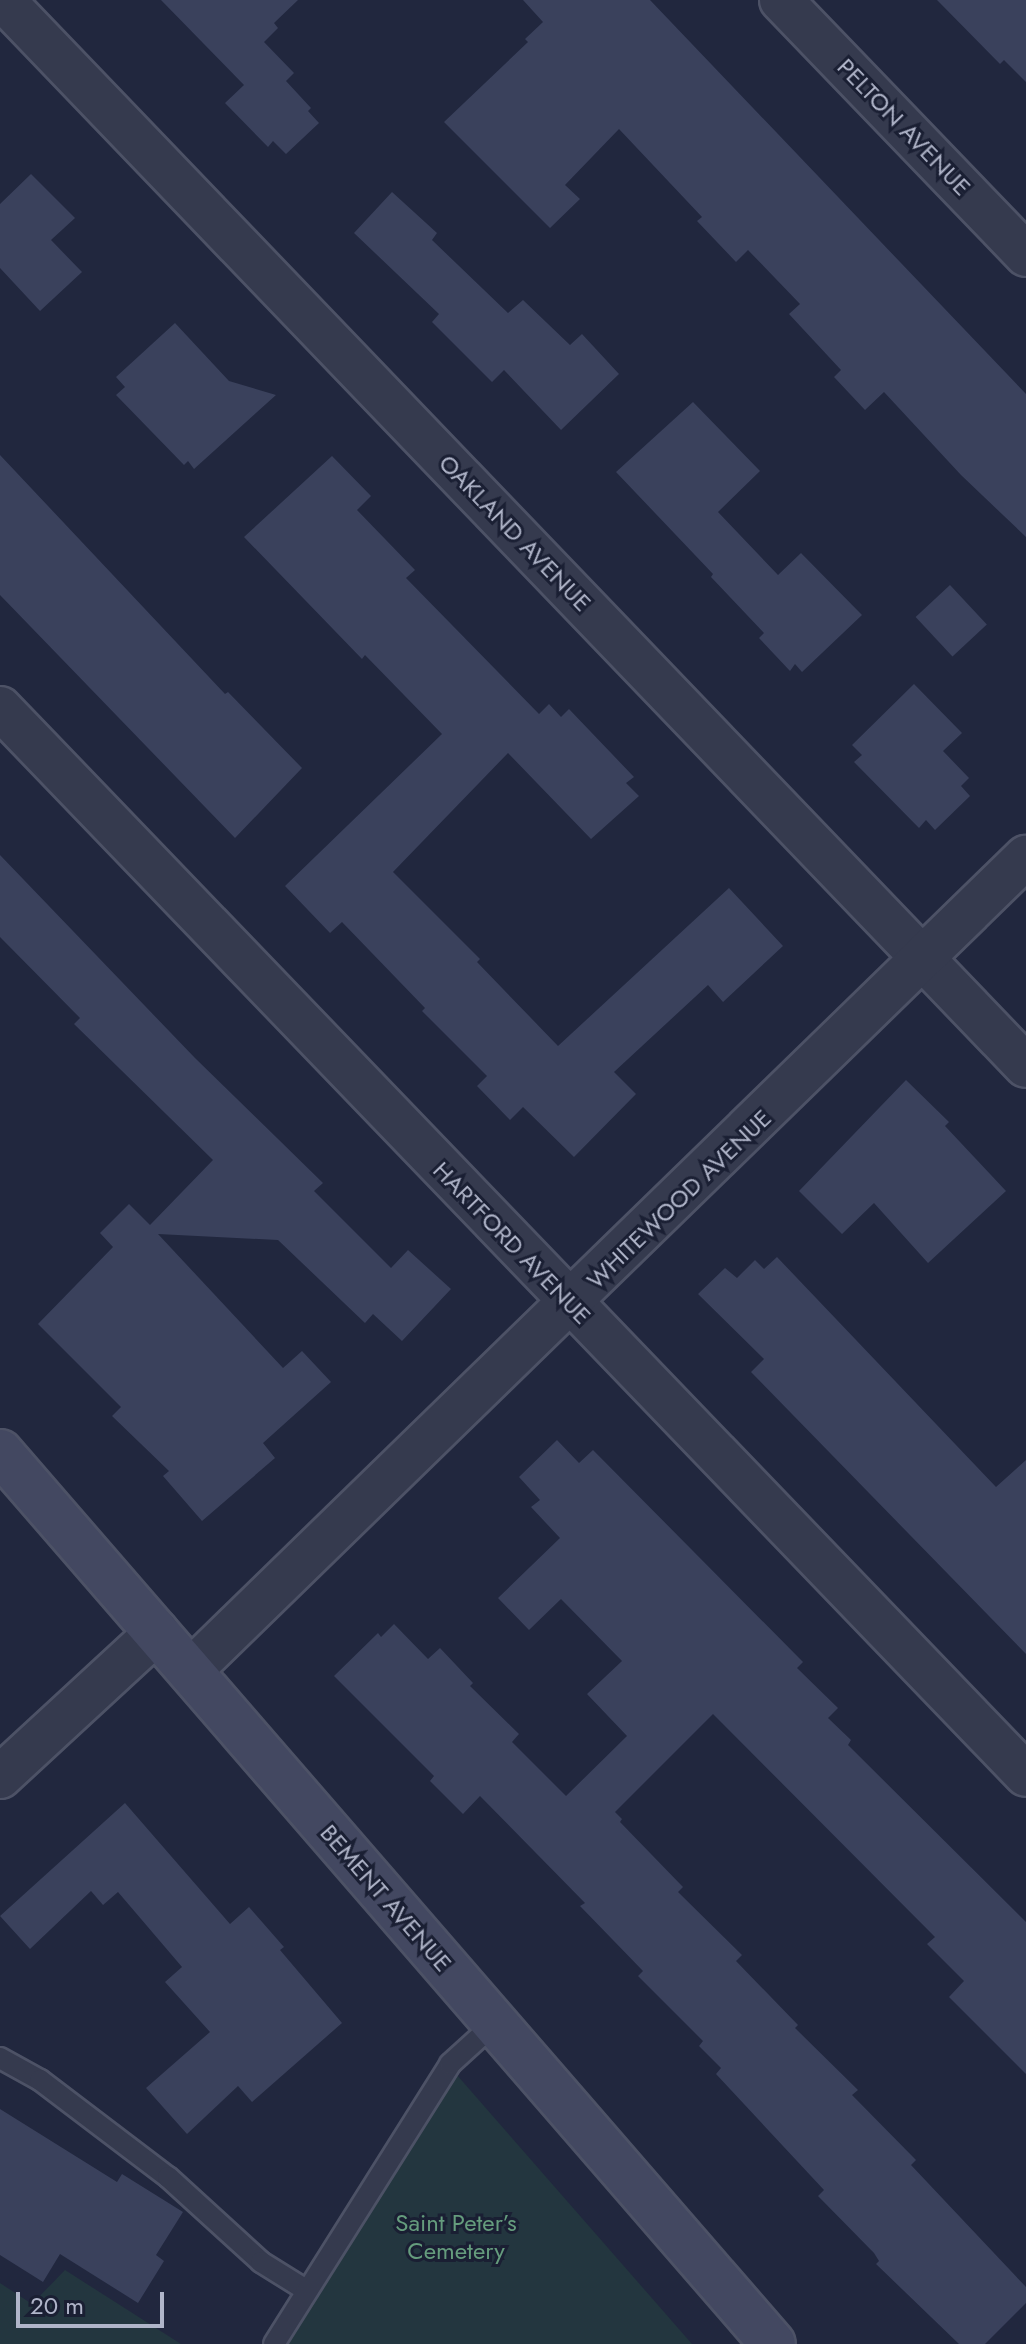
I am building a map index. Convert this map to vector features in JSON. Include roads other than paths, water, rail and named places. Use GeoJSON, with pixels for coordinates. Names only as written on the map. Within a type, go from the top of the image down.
{"type":"FeatureCollection","features":[{"type":"Feature","properties":{"kind":"street","name":"OAKLAND AVENUE"},"geometry":{"type":"LineString","coordinates":[[3,0],[1026,1066]]}},
{"type":"Feature","properties":{"kind":"street","name":"PELTON AVENUE"},"geometry":{"type":"LineString","coordinates":[[781,0],[1026,255]]}},
{"type":"Feature","properties":{"kind":"street","name":"HARTFORD AVENUE"},"geometry":{"type":"LineString","coordinates":[[0,708],[1026,1775]]}},
{"type":"Feature","properties":{"kind":"street","name":"WHITEWOOD AVENUE"},"geometry":{"type":"LineString","coordinates":[[190,1671],[1026,857]]}},
{"type":"Feature","properties":{"kind":"street","name":"BEMENT AVENUE"},"geometry":{"type":"LineString","coordinates":[[0,1452],[773,2344]]}},
{"type":"Feature","properties":{"kind":"street"},"geometry":{"type":"LineString","coordinates":[[0,1777],[157,1632]]}},
{"type":"Feature","properties":{"kind":"lane"},"geometry":{"type":"LineString","coordinates":[[274,2344],[450,2064],[494,2024]]}},
{"type":"Feature","properties":{"kind":"lane"},"geometry":{"type":"LineString","coordinates":[[0,2058],[40,2080],[168,2177],[261,2262],[306,2290]]}},
{"type":"Feature","properties":{"kind":"park label","name":"Saint Peter’s Cemetery"},"geometry":{"type":"Point","coordinates":[456,2237]}}]}
